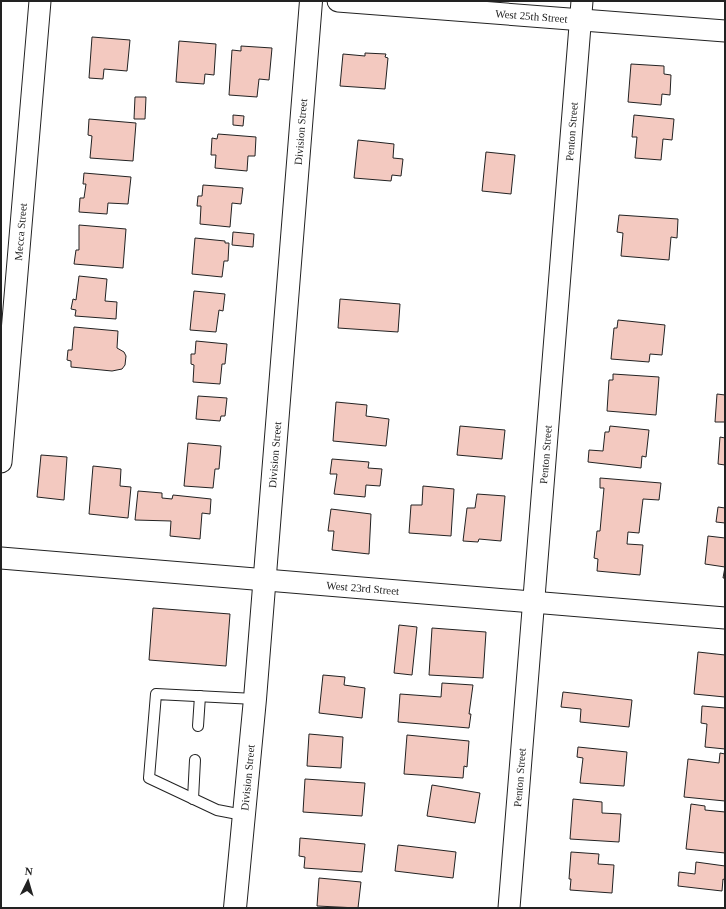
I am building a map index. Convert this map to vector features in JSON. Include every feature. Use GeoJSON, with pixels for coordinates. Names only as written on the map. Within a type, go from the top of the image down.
{"type":"FeatureCollection","features":[{"type":"Feature","properties":{"kind":"street","name":"Mecca Street"},"geometry":{"type":"LineString","coordinates":[[1,462],[40,1]]}},
{"type":"Feature","properties":{"kind":"street","name":"Division Street"},"geometry":{"type":"LineString","coordinates":[[236,908],[243,815],[255,699],[311,1]]}},
{"type":"Feature","properties":{"kind":"street","name":"West 25th Street"},"geometry":{"type":"LineString","coordinates":[[338,1],[581,10],[725,31]]}},
{"type":"Feature","properties":{"kind":"street","name":"Penton Street"},"geometry":{"type":"LineString","coordinates":[[509,908],[581,10]]}},
{"type":"Feature","properties":{"kind":"street","name":"West 23rd Street"},"geometry":{"type":"LineString","coordinates":[[1,558],[264,581],[725,618]]}},
{"type":"Feature","properties":{"kind":"lane"},"geometry":{"type":"LineString","coordinates":[[243,815],[217,810],[149,778],[156,694],[255,699]]}},
{"type":"Feature","properties":{"kind":"lane"},"geometry":{"type":"LineString","coordinates":[[198,726],[200,696]]}},
{"type":"Feature","properties":{"kind":"lane"},"geometry":{"type":"LineString","coordinates":[[193,799],[195,760]]}},
{"type":"Feature","properties":{"kind":"building"},"geometry":{"type":"Polygon","coordinates":[[[92,37],[130,40],[127,71],[104,69],[103,79],[89,78],[92,37]]]}},
{"type":"Feature","properties":{"kind":"building"},"geometry":{"type":"Polygon","coordinates":[[[179,41],[216,44],[214,75],[205,74],[204,84],[176,82],[179,41]]]}},
{"type":"Feature","properties":{"kind":"building"},"geometry":{"type":"Polygon","coordinates":[[[241,46],[272,48],[269,80],[259,79],[257,97],[229,95],[232,50],[241,51],[241,46]]]}},
{"type":"Feature","properties":{"kind":"building"},"geometry":{"type":"Polygon","coordinates":[[[365,53],[386,54],[385,57],[388,58],[385,89],[340,86],[343,54],[365,56],[365,53]]]}},
{"type":"Feature","properties":{"kind":"building"},"geometry":{"type":"Polygon","coordinates":[[[631,64],[664,66],[664,74],[671,75],[670,95],[662,94],[661,105],[628,102],[631,64]]]}},
{"type":"Feature","properties":{"kind":"building"},"geometry":{"type":"Polygon","coordinates":[[[135,97],[146,97],[145,119],[134,119],[135,97]]]}},
{"type":"Feature","properties":{"kind":"building"},"geometry":{"type":"Polygon","coordinates":[[[233,115],[244,116],[243,126],[233,125],[233,115]]]}},
{"type":"Feature","properties":{"kind":"building"},"geometry":{"type":"Polygon","coordinates":[[[634,115],[674,119],[672,140],[663,139],[661,160],[635,158],[637,137],[632,137],[634,115]]]}},
{"type":"Feature","properties":{"kind":"building"},"geometry":{"type":"Polygon","coordinates":[[[89,119],[136,123],[133,161],[90,158],[92,136],[88,135],[89,119]]]}},
{"type":"Feature","properties":{"kind":"building"},"geometry":{"type":"Polygon","coordinates":[[[218,134],[256,137],[255,156],[248,156],[247,171],[215,168],[216,155],[211,155],[212,138],[217,139],[218,134]]]}},
{"type":"Feature","properties":{"kind":"building"},"geometry":{"type":"Polygon","coordinates":[[[358,140],[394,144],[393,158],[403,159],[401,176],[392,175],[391,181],[354,178],[358,140]]]}},
{"type":"Feature","properties":{"kind":"building"},"geometry":{"type":"Polygon","coordinates":[[[486,152],[515,155],[511,194],[482,191],[486,152]]]}},
{"type":"Feature","properties":{"kind":"building"},"geometry":{"type":"Polygon","coordinates":[[[84,173],[131,177],[128,204],[108,203],[107,214],[79,212],[80,198],[84,198],[86,184],[83,184],[84,173]]]}},
{"type":"Feature","properties":{"kind":"building"},"geometry":{"type":"Polygon","coordinates":[[[203,185],[243,188],[241,204],[232,203],[230,227],[200,224],[201,206],[197,206],[198,196],[202,196],[203,185]]]}},
{"type":"Feature","properties":{"kind":"building"},"geometry":{"type":"Polygon","coordinates":[[[619,215],[678,219],[677,238],[671,237],[669,260],[621,256],[623,233],[617,232],[619,215]]]}},
{"type":"Feature","properties":{"kind":"building"},"geometry":{"type":"Polygon","coordinates":[[[79,225],[126,229],[123,268],[74,264],[76,250],[79,250],[79,225]]]}},
{"type":"Feature","properties":{"kind":"building"},"geometry":{"type":"Polygon","coordinates":[[[233,232],[254,234],[253,247],[232,245],[233,232]]]}},
{"type":"Feature","properties":{"kind":"building"},"geometry":{"type":"Polygon","coordinates":[[[195,238],[225,241],[225,243],[229,243],[228,261],[224,261],[222,277],[192,274],[195,238]]]}},
{"type":"Feature","properties":{"kind":"building"},"geometry":{"type":"Polygon","coordinates":[[[79,276],[107,279],[105,301],[117,302],[116,319],[75,316],[76,310],[71,309],[73,299],[76,300],[79,276]]]}},
{"type":"Feature","properties":{"kind":"building"},"geometry":{"type":"Polygon","coordinates":[[[194,291],[225,294],[223,311],[219,310],[216,332],[190,330],[194,291]]]}},
{"type":"Feature","properties":{"kind":"building"},"geometry":{"type":"Polygon","coordinates":[[[340,299],[400,304],[398,332],[338,328],[340,299]]]}},
{"type":"Feature","properties":{"kind":"building"},"geometry":{"type":"Polygon","coordinates":[[[618,320],[665,325],[662,355],[650,354],[649,362],[611,359],[614,328],[617,328],[618,320]]]}},
{"type":"Feature","properties":{"kind":"building"},"geometry":{"type":"Polygon","coordinates":[[[74,327],[118,331],[117,348],[124,352],[126,356],[125,365],[122,369],[112,371],[71,367],[71,361],[67,360],[68,350],[72,350],[74,327]]]}},
{"type":"Feature","properties":{"kind":"building"},"geometry":{"type":"Polygon","coordinates":[[[196,341],[227,344],[225,364],[222,364],[220,384],[193,382],[194,365],[191,364],[191,354],[195,354],[196,341]]]}},
{"type":"Feature","properties":{"kind":"building"},"geometry":{"type":"Polygon","coordinates":[[[613,374],[659,377],[656,415],[607,411],[609,380],[613,380],[613,374]]]}},
{"type":"Feature","properties":{"kind":"building"},"geometry":{"type":"Polygon","coordinates":[[[717,394],[725,395],[725,422],[715,422],[717,394]]]}},
{"type":"Feature","properties":{"kind":"building"},"geometry":{"type":"Polygon","coordinates":[[[198,396],[227,398],[225,416],[221,416],[220,421],[196,419],[198,396]]]}},
{"type":"Feature","properties":{"kind":"building"},"geometry":{"type":"Polygon","coordinates":[[[336,402],[367,405],[366,416],[389,419],[386,446],[333,441],[336,402]]]}},
{"type":"Feature","properties":{"kind":"building"},"geometry":{"type":"Polygon","coordinates":[[[460,426],[505,430],[502,459],[457,455],[460,426]]]}},
{"type":"Feature","properties":{"kind":"building"},"geometry":{"type":"Polygon","coordinates":[[[610,426],[649,430],[646,457],[642,456],[641,468],[588,462],[589,450],[603,451],[605,432],[609,432],[610,426]]]}},
{"type":"Feature","properties":{"kind":"building"},"geometry":{"type":"Polygon","coordinates":[[[720,437],[725,438],[725,465],[718,464],[720,437]]]}},
{"type":"Feature","properties":{"kind":"building"},"geometry":{"type":"Polygon","coordinates":[[[188,443],[221,446],[219,469],[215,469],[213,488],[184,486],[188,443]]]}},
{"type":"Feature","properties":{"kind":"building"},"geometry":{"type":"Polygon","coordinates":[[[41,455],[67,457],[64,500],[37,497],[41,455]]]}},
{"type":"Feature","properties":{"kind":"building"},"geometry":{"type":"Polygon","coordinates":[[[332,459],[369,462],[368,468],[382,469],[380,486],[366,485],[365,497],[334,494],[337,474],[330,474],[332,459]]]}},
{"type":"Feature","properties":{"kind":"building"},"geometry":{"type":"Polygon","coordinates":[[[93,466],[121,469],[120,486],[131,487],[128,518],[89,514],[93,466]]]}},
{"type":"Feature","properties":{"kind":"building"},"geometry":{"type":"Polygon","coordinates":[[[600,478],[661,483],[659,500],[643,499],[639,533],[628,532],[627,544],[643,545],[640,575],[597,571],[598,559],[594,558],[597,531],[600,531],[604,488],[600,488],[600,478]]]}},
{"type":"Feature","properties":{"kind":"building"},"geometry":{"type":"Polygon","coordinates":[[[423,486],[454,489],[451,536],[409,533],[411,505],[422,505],[423,486]]]}},
{"type":"Feature","properties":{"kind":"building"},"geometry":{"type":"Polygon","coordinates":[[[138,491],[162,493],[162,498],[172,499],[173,495],[211,499],[210,514],[202,513],[200,539],[170,536],[171,521],[135,520],[138,491]]]}},
{"type":"Feature","properties":{"kind":"building"},"geometry":{"type":"Polygon","coordinates":[[[477,494],[505,496],[501,541],[479,539],[478,542],[463,541],[467,508],[475,508],[477,494]]]}},
{"type":"Feature","properties":{"kind":"building"},"geometry":{"type":"Polygon","coordinates":[[[718,507],[725,508],[725,523],[716,522],[718,507]]]}},
{"type":"Feature","properties":{"kind":"building"},"geometry":{"type":"Polygon","coordinates":[[[331,509],[371,514],[369,554],[332,550],[334,531],[328,531],[331,509]]]}},
{"type":"Feature","properties":{"kind":"building"},"geometry":{"type":"Polygon","coordinates":[[[708,536],[725,538],[725,567],[705,564],[708,536]]]}},
{"type":"Feature","properties":{"kind":"building"},"geometry":{"type":"Polygon","coordinates":[[[725,567],[725,578],[723,578],[725,567]]]}},
{"type":"Feature","properties":{"kind":"building"},"geometry":{"type":"Polygon","coordinates":[[[153,608],[230,614],[226,666],[149,660],[153,608]]]}},
{"type":"Feature","properties":{"kind":"building"},"geometry":{"type":"Polygon","coordinates":[[[399,625],[417,627],[412,675],[394,673],[399,625]]]}},
{"type":"Feature","properties":{"kind":"building"},"geometry":{"type":"Polygon","coordinates":[[[432,628],[486,632],[483,678],[429,675],[432,628]]]}},
{"type":"Feature","properties":{"kind":"building"},"geometry":{"type":"Polygon","coordinates":[[[698,652],[725,655],[725,697],[694,694],[698,652]]]}},
{"type":"Feature","properties":{"kind":"building"},"geometry":{"type":"Polygon","coordinates":[[[323,675],[345,677],[344,685],[365,688],[362,718],[319,713],[323,675]]]}},
{"type":"Feature","properties":{"kind":"building"},"geometry":{"type":"Polygon","coordinates":[[[442,683],[473,685],[469,714],[471,714],[469,728],[398,722],[400,694],[441,697],[442,683]]]}},
{"type":"Feature","properties":{"kind":"building"},"geometry":{"type":"Polygon","coordinates":[[[563,692],[632,700],[629,727],[580,722],[581,709],[561,707],[563,692]]]}},
{"type":"Feature","properties":{"kind":"building"},"geometry":{"type":"Polygon","coordinates":[[[702,706],[725,708],[725,749],[705,747],[707,724],[701,723],[702,706]]]}},
{"type":"Feature","properties":{"kind":"building"},"geometry":{"type":"Polygon","coordinates":[[[309,734],[343,737],[341,768],[307,766],[309,734]]]}},
{"type":"Feature","properties":{"kind":"building"},"geometry":{"type":"Polygon","coordinates":[[[407,735],[469,741],[467,767],[464,766],[463,778],[404,774],[407,735]]]}},
{"type":"Feature","properties":{"kind":"building"},"geometry":{"type":"Polygon","coordinates":[[[578,747],[627,752],[624,786],[580,783],[583,758],[577,757],[578,747]]]}},
{"type":"Feature","properties":{"kind":"building"},"geometry":{"type":"Polygon","coordinates":[[[720,753],[725,754],[725,801],[684,797],[688,759],[719,763],[720,753]]]}},
{"type":"Feature","properties":{"kind":"building"},"geometry":{"type":"Polygon","coordinates":[[[305,779],[365,783],[362,816],[303,812],[305,779]]]}},
{"type":"Feature","properties":{"kind":"building"},"geometry":{"type":"Polygon","coordinates":[[[432,785],[480,793],[475,823],[427,816],[432,785]]]}},
{"type":"Feature","properties":{"kind":"building"},"geometry":{"type":"Polygon","coordinates":[[[573,799],[602,802],[602,813],[621,814],[619,842],[570,839],[573,799]]]}},
{"type":"Feature","properties":{"kind":"building"},"geometry":{"type":"Polygon","coordinates":[[[691,804],[705,806],[705,810],[725,812],[725,853],[686,849],[691,804]]]}},
{"type":"Feature","properties":{"kind":"building"},"geometry":{"type":"Polygon","coordinates":[[[300,838],[365,844],[362,872],[304,868],[305,857],[299,856],[300,838]]]}},
{"type":"Feature","properties":{"kind":"building"},"geometry":{"type":"Polygon","coordinates":[[[398,845],[456,852],[453,878],[395,871],[398,845]]]}},
{"type":"Feature","properties":{"kind":"building"},"geometry":{"type":"Polygon","coordinates":[[[571,852],[599,854],[598,864],[614,865],[612,893],[570,890],[571,879],[569,879],[571,852]]]}},
{"type":"Feature","properties":{"kind":"building"},"geometry":{"type":"Polygon","coordinates":[[[696,862],[725,866],[725,880],[723,879],[722,891],[678,886],[679,872],[695,874],[696,862]]]}},
{"type":"Feature","properties":{"kind":"building"},"geometry":{"type":"Polygon","coordinates":[[[319,878],[361,882],[358,908],[317,906],[319,878]]]}}]}
